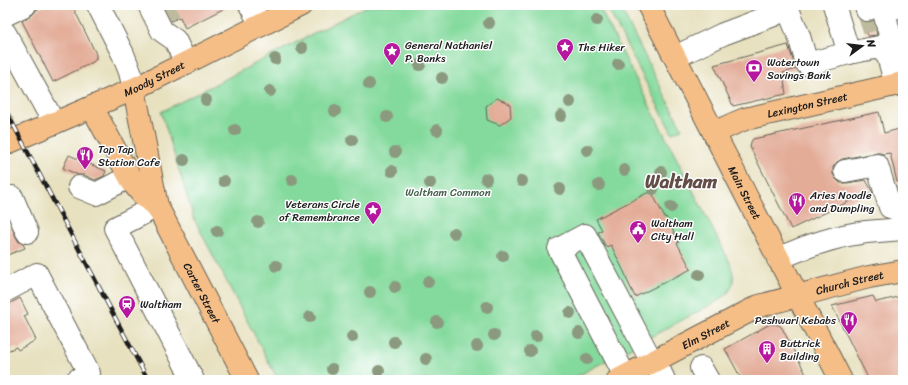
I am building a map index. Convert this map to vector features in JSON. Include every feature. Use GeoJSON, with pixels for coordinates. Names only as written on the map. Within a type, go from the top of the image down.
{"type":"FeatureCollection","features":[{"type":"Feature","properties":{"kind":"main road","name":"Main Street"},"geometry":{"type":"LineString","coordinates":[[648,5],[841,380]]}},
{"type":"Feature","properties":{"kind":"main road","name":"Moody Street"},"geometry":{"type":"LineString","coordinates":[[5,144],[134,89],[298,6]]}},
{"type":"Feature","properties":{"kind":"main road","name":"Lexington Street"},"geometry":{"type":"LineString","coordinates":[[714,133],[745,119],[899,84]]}},
{"type":"Feature","properties":{"kind":"main road","name":"Carter Street"},"geometry":{"type":"LineString","coordinates":[[134,89],[157,206],[247,380]]}},
{"type":"Feature","properties":{"kind":"main road","name":"Carter Street"},"geometry":{"type":"LineString","coordinates":[[92,107],[129,177],[143,195],[157,206]]}},
{"type":"Feature","properties":{"kind":"main road","name":"Church Street"},"geometry":{"type":"LineString","coordinates":[[797,296],[903,270]]}},
{"type":"Feature","properties":{"kind":"main road","name":"Elm Street"},"geometry":{"type":"LineString","coordinates":[[623,378],[756,307],[797,296]]}},
{"type":"Feature","properties":{"kind":"street"},"geometry":{"type":"LineString","coordinates":[[5,15],[25,5]]}},
{"type":"Feature","properties":{"kind":"street"},"geometry":{"type":"LineString","coordinates":[[98,5],[123,54],[130,72],[134,89]]}},
{"type":"Feature","properties":{"kind":"street"},"geometry":{"type":"LineString","coordinates":[[250,5],[261,25]]}},
{"type":"Feature","properties":{"kind":"street"},"geometry":{"type":"LineString","coordinates":[[834,5],[849,53]]}},
{"type":"Feature","properties":{"kind":"street"},"geometry":{"type":"LineString","coordinates":[[675,57],[723,34],[774,15],[789,6],[806,64],[849,53],[881,47],[890,35],[880,7]]}},
{"type":"Feature","properties":{"kind":"street"},"geometry":{"type":"LineString","coordinates":[[164,16],[186,63]]}},
{"type":"Feature","properties":{"kind":"street"},"geometry":{"type":"LineString","coordinates":[[5,33],[54,123]]}},
{"type":"Feature","properties":{"kind":"street"},"geometry":{"type":"LineString","coordinates":[[881,47],[899,84]]}},
{"type":"Feature","properties":{"kind":"street"},"geometry":{"type":"LineString","coordinates":[[845,171],[877,164],[890,207],[903,212]]}},
{"type":"Feature","properties":{"kind":"street"},"geometry":{"type":"LineString","coordinates":[[79,187],[96,194],[129,177]]}},
{"type":"Feature","properties":{"kind":"street"},"geometry":{"type":"LineString","coordinates":[[5,200],[12,197],[27,232]]}},
{"type":"Feature","properties":{"kind":"street"},"geometry":{"type":"LineString","coordinates":[[157,206],[115,228],[193,380]]}},
{"type":"Feature","properties":{"kind":"street"},"geometry":{"type":"LineString","coordinates":[[778,259],[805,247],[845,236],[866,232],[903,229]]}},
{"type":"Feature","properties":{"kind":"street"},"geometry":{"type":"LineString","coordinates":[[623,378],[559,249],[585,235],[664,380]]}},
{"type":"Feature","properties":{"kind":"street"},"geometry":{"type":"LineString","coordinates":[[5,291],[37,274],[89,374],[77,380]]}},
{"type":"Feature","properties":{"kind":"green space","name":"Waltham Common"},"geometry":{"type":"Polygon","coordinates":[[[369,5],[598,5],[730,263],[733,281],[730,290],[716,302],[570,380],[278,380],[194,219],[161,112],[369,5]]]}},
{"type":"Feature","properties":{"kind":"green space"},"geometry":{"type":"Polygon","coordinates":[[[606,5],[619,5],[682,129],[672,133],[606,5]]]}},
{"type":"Feature","properties":{"kind":"building"},"geometry":{"type":"Polygon","coordinates":[[[46,5],[72,5],[96,54],[96,59],[93,62],[53,82],[22,21],[31,16],[36,10],[46,5]]]}},
{"type":"Feature","properties":{"kind":"building"},"geometry":{"type":"Polygon","coordinates":[[[169,5],[231,5],[185,28],[180,17],[171,21],[164,7],[169,5]]]}},
{"type":"Feature","properties":{"kind":"building"},"geometry":{"type":"Polygon","coordinates":[[[873,20],[877,35],[868,36],[863,22],[873,20]]]}},
{"type":"Feature","properties":{"kind":"building","name":"Watertown Savings Bank"},"geometry":{"type":"Polygon","coordinates":[[[788,45],[796,69],[783,73],[786,94],[733,106],[714,65],[788,45]]]}},
{"type":"Feature","properties":{"kind":"building"},"geometry":{"type":"Polygon","coordinates":[[[497,98],[510,104],[511,117],[500,125],[487,120],[486,106],[497,98]]]}},
{"type":"Feature","properties":{"kind":"building"},"geometry":{"type":"Polygon","coordinates":[[[879,112],[884,133],[903,128],[903,181],[897,182],[890,153],[875,153],[842,159],[833,167],[833,174],[836,179],[840,183],[866,180],[873,193],[854,199],[791,229],[750,147],[753,139],[879,112]]]}},
{"type":"Feature","properties":{"kind":"building","name":"Tap Tap Station Cafe"},"geometry":{"type":"Polygon","coordinates":[[[69,155],[106,171],[104,176],[95,180],[84,175],[78,175],[63,168],[69,155]]]}},
{"type":"Feature","properties":{"kind":"building","name":"Waltham City Hall"},"geometry":{"type":"Polygon","coordinates":[[[651,191],[679,242],[677,243],[691,269],[635,297],[611,245],[606,247],[598,232],[602,230],[596,219],[651,191]]]}},
{"type":"Feature","properties":{"kind":"building"},"geometry":{"type":"Polygon","coordinates":[[[12,228],[19,242],[23,244],[25,248],[5,256],[5,231],[12,228]]]}},
{"type":"Feature","properties":{"kind":"building"},"geometry":{"type":"Polygon","coordinates":[[[873,296],[876,302],[903,296],[903,380],[869,380],[832,306],[873,296]]]}},
{"type":"Feature","properties":{"kind":"building"},"geometry":{"type":"Polygon","coordinates":[[[20,298],[28,314],[24,316],[36,340],[18,350],[16,347],[5,352],[5,306],[20,298]]]}},
{"type":"Feature","properties":{"kind":"building","name":"Buttrick Building"},"geometry":{"type":"Polygon","coordinates":[[[770,324],[779,325],[782,328],[809,380],[742,380],[725,349],[770,324]]]}},
{"type":"Feature","properties":{"kind":"tunnel"},"geometry":{"type":"LineString","coordinates":[[163,8],[170,21]]}},
{"type":"Feature","properties":{"kind":"tunnel"},"geometry":{"type":"LineString","coordinates":[[867,10],[877,39]]}},
{"type":"Feature","properties":{"kind":"railway"},"geometry":{"type":"LineString","coordinates":[[5,109],[148,380]]}},
{"type":"Feature","properties":{"kind":"place","name":"The Hiker"},"geometry":{"type":"Point","coordinates":[565,62]}},
{"type":"Feature","properties":{"kind":"place","name":"General Nathaniel P. Banks"},"geometry":{"type":"Point","coordinates":[392,66]}},
{"type":"Feature","properties":{"kind":"place","name":"Watertown Savings Bank"},"geometry":{"type":"Point","coordinates":[754,83]}},
{"type":"Feature","properties":{"kind":"place","name":"Tap Tap Station Cafe"},"geometry":{"type":"Point","coordinates":[85,170]}},
{"type":"Feature","properties":{"kind":"place","name":"Aries Noodle and Dumpling"},"geometry":{"type":"Point","coordinates":[797,216]}},
{"type":"Feature","properties":{"kind":"place","name":"Veterans Circle of Remembrance"},"geometry":{"type":"Point","coordinates":[373,225]}},
{"type":"Feature","properties":{"kind":"place","name":"Waltham City Hall"},"geometry":{"type":"Point","coordinates":[638,244]}},
{"type":"Feature","properties":{"kind":"place","name":"Waltham"},"geometry":{"type":"Point","coordinates":[127,319]}},
{"type":"Feature","properties":{"kind":"place","name":"Peshwari Kebabs"},"geometry":{"type":"Point","coordinates":[849,335]}},
{"type":"Feature","properties":{"kind":"place","name":"Buttrick Building"},"geometry":{"type":"Point","coordinates":[767,364]}},
{"type":"Feature","properties":{"kind":"district","name":"Waltham"},"geometry":{"type":"Point","coordinates":[681,181]}}]}
